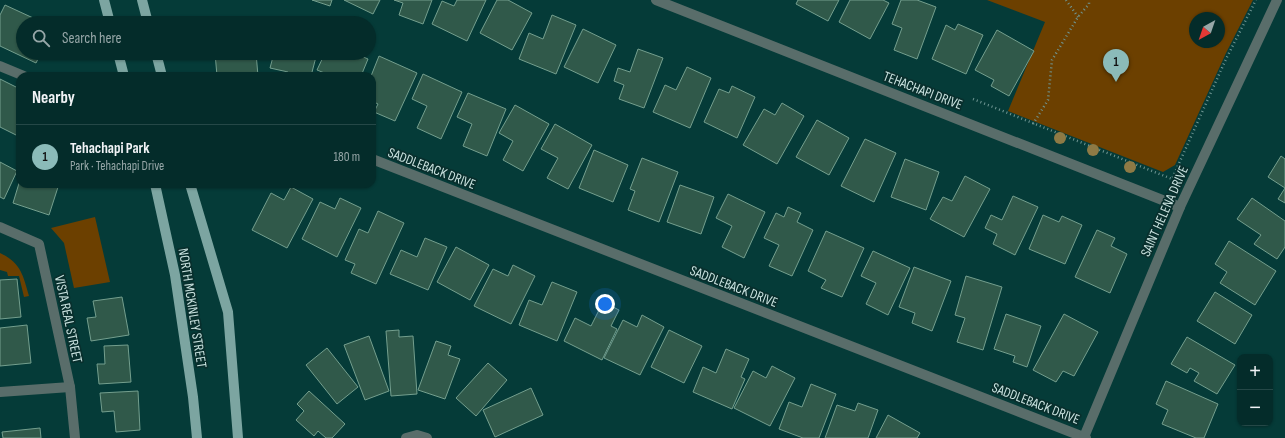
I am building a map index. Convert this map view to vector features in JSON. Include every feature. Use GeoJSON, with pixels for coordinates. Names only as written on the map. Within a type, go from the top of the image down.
{"type":"FeatureCollection","features":[{"type":"Feature","properties":{"kind":"main road"},"geometry":{"type":"LineString","coordinates":[[104,0],[108,16]]}},
{"type":"Feature","properties":{"kind":"main road"},"geometry":{"type":"LineString","coordinates":[[142,0],[146,16]]}},
{"type":"Feature","properties":{"kind":"main road"},"geometry":{"type":"LineString","coordinates":[[120,60],[123,72]]}},
{"type":"Feature","properties":{"kind":"main road"},"geometry":{"type":"LineString","coordinates":[[158,60],[161,72]]}},
{"type":"Feature","properties":{"kind":"main road","name":"NORTH MCKINLEY STREET"},"geometry":{"type":"LineString","coordinates":[[155,188],[175,275],[193,397],[197,438]]}},
{"type":"Feature","properties":{"kind":"main road","name":"NORTH MCKINLEY STREET"},"geometry":{"type":"LineString","coordinates":[[191,188],[228,312],[238,438]]}},
{"type":"Feature","properties":{"kind":"street","name":"TEHACHAPI DRIVE"},"geometry":{"type":"LineString","coordinates":[[656,0],[1180,206]]}},
{"type":"Feature","properties":{"kind":"street","name":"SAINT HELENA DRIVE"},"geometry":{"type":"LineString","coordinates":[[1085,438],[1180,206],[1276,0]]}},
{"type":"Feature","properties":{"kind":"street"},"geometry":{"type":"LineString","coordinates":[[0,66],[16,73]]}},
{"type":"Feature","properties":{"kind":"street","name":"SADDLEBACK DRIVE"},"geometry":{"type":"LineString","coordinates":[[376,161],[1085,438]]}},
{"type":"Feature","properties":{"kind":"street","name":"VISTA REAL STREET"},"geometry":{"type":"LineString","coordinates":[[2,228],[39,244],[70,388],[75,438]]}},
{"type":"Feature","properties":{"kind":"street"},"geometry":{"type":"LineString","coordinates":[[0,392],[70,388]]}},
{"type":"Feature","properties":{"kind":"street"},"geometry":{"type":"LineString","coordinates":[[406,438],[416,435],[427,438]]}},
{"type":"Feature","properties":{"kind":"path"},"geometry":{"type":"LineString","coordinates":[[1066,0],[1078,17]]}},
{"type":"Feature","properties":{"kind":"path"},"geometry":{"type":"LineString","coordinates":[[1033,124],[1048,100],[1052,60],[1078,17],[1089,4],[1089,0]]}},
{"type":"Feature","properties":{"kind":"path"},"geometry":{"type":"LineString","coordinates":[[973,99],[1172,179],[1226,59],[1256,0]]}},
{"type":"Feature","properties":{"kind":"shaded area"},"geometry":{"type":"Polygon","coordinates":[[[987,0],[1253,0],[1226,53],[1175,165],[1163,172],[1008,111],[1045,22],[987,0]]]}},
{"type":"Feature","properties":{"kind":"shaded area"},"geometry":{"type":"Polygon","coordinates":[[[95,217],[110,282],[74,288],[64,243],[51,228],[95,217]]]}},
{"type":"Feature","properties":{"kind":"shaded area"},"geometry":{"type":"Polygon","coordinates":[[[0,253],[17,265],[23,276],[29,296],[24,297],[19,276],[8,276],[7,272],[0,270],[0,253]]]}},
{"type":"Feature","properties":{"kind":"building"},"geometry":{"type":"Polygon","coordinates":[[[312,0],[332,0],[330,6],[312,0]]]}},
{"type":"Feature","properties":{"kind":"building"},"geometry":{"type":"Polygon","coordinates":[[[344,0],[380,0],[373,14],[344,0]]]}},
{"type":"Feature","properties":{"kind":"building"},"geometry":{"type":"Polygon","coordinates":[[[394,0],[432,0],[423,24],[399,15],[403,3],[394,0]]]}},
{"type":"Feature","properties":{"kind":"building"},"geometry":{"type":"Polygon","coordinates":[[[457,0],[486,0],[467,41],[432,24],[442,1],[454,6],[457,0]]]}},
{"type":"Feature","properties":{"kind":"building"},"geometry":{"type":"Polygon","coordinates":[[[497,0],[508,0],[532,13],[512,50],[480,33],[497,0]]]}},
{"type":"Feature","properties":{"kind":"building"},"geometry":{"type":"Polygon","coordinates":[[[798,0],[839,0],[828,21],[796,4],[798,0]]]}},
{"type":"Feature","properties":{"kind":"building"},"geometry":{"type":"Polygon","coordinates":[[[850,0],[883,0],[889,3],[870,39],[839,22],[850,0]]]}},
{"type":"Feature","properties":{"kind":"building"},"geometry":{"type":"Polygon","coordinates":[[[901,0],[917,0],[936,7],[917,59],[894,50],[902,28],[892,24],[901,0]]]}},
{"type":"Feature","properties":{"kind":"building"},"geometry":{"type":"Polygon","coordinates":[[[5,5],[29,16],[16,16],[16,54],[0,46],[0,15],[5,5]]]}},
{"type":"Feature","properties":{"kind":"building"},"geometry":{"type":"Polygon","coordinates":[[[552,15],[576,25],[556,74],[519,59],[529,33],[543,39],[552,15]]]}},
{"type":"Feature","properties":{"kind":"building"},"geometry":{"type":"Polygon","coordinates":[[[958,24],[983,35],[966,74],[932,59],[946,25],[955,30],[958,24]]]}},
{"type":"Feature","properties":{"kind":"building"},"geometry":{"type":"Polygon","coordinates":[[[583,29],[616,45],[598,83],[564,67],[583,29]]]}},
{"type":"Feature","properties":{"kind":"building"},"geometry":{"type":"Polygon","coordinates":[[[997,30],[1034,51],[1009,96],[991,86],[994,80],[975,70],[997,30]]]}},
{"type":"Feature","properties":{"kind":"building"},"geometry":{"type":"Polygon","coordinates":[[[638,49],[663,58],[644,108],[619,99],[624,85],[614,81],[618,68],[630,72],[638,49]]]}},
{"type":"Feature","properties":{"kind":"building"},"geometry":{"type":"Polygon","coordinates":[[[379,56],[417,73],[395,121],[376,113],[378,104],[376,103],[376,72],[373,72],[379,56]]]}},
{"type":"Feature","properties":{"kind":"building"},"geometry":{"type":"Polygon","coordinates":[[[30,60],[38,60],[36,63],[30,60]]]}},
{"type":"Feature","properties":{"kind":"building"},"geometry":{"type":"Polygon","coordinates":[[[216,60],[257,60],[258,72],[217,72],[216,60]]]}},
{"type":"Feature","properties":{"kind":"building"},"geometry":{"type":"Polygon","coordinates":[[[272,60],[315,60],[312,72],[288,72],[270,68],[272,60]]]}},
{"type":"Feature","properties":{"kind":"building"},"geometry":{"type":"Polygon","coordinates":[[[322,60],[368,60],[363,72],[322,72],[317,70],[322,60]]]}},
{"type":"Feature","properties":{"kind":"building"},"geometry":{"type":"Polygon","coordinates":[[[687,67],[711,78],[690,128],[653,112],[665,85],[676,90],[687,67]]]}},
{"type":"Feature","properties":{"kind":"building"},"geometry":{"type":"Polygon","coordinates":[[[423,74],[462,92],[441,139],[417,128],[427,106],[412,99],[423,74]]]}},
{"type":"Feature","properties":{"kind":"building"},"geometry":{"type":"Polygon","coordinates":[[[0,79],[16,87],[16,135],[0,127],[0,79]]]}},
{"type":"Feature","properties":{"kind":"building"},"geometry":{"type":"Polygon","coordinates":[[[732,86],[755,97],[737,138],[704,122],[719,89],[729,93],[732,86]]]}},
{"type":"Feature","properties":{"kind":"building"},"geometry":{"type":"Polygon","coordinates":[[[468,93],[506,109],[487,156],[463,146],[472,124],[457,117],[468,93]]]}},
{"type":"Feature","properties":{"kind":"building"},"geometry":{"type":"Polygon","coordinates":[[[782,103],[804,116],[777,164],[743,145],[764,109],[775,115],[782,103]]]}},
{"type":"Feature","properties":{"kind":"building"},"geometry":{"type":"Polygon","coordinates":[[[515,105],[549,124],[523,171],[503,160],[513,141],[499,133],[515,105]]]}},
{"type":"Feature","properties":{"kind":"building"},"geometry":{"type":"Polygon","coordinates":[[[817,120],[849,138],[829,175],[796,157],[817,120]]]}},
{"type":"Feature","properties":{"kind":"building"},"geometry":{"type":"Polygon","coordinates":[[[555,124],[592,145],[568,189],[547,178],[558,158],[541,149],[555,124]]]}},
{"type":"Feature","properties":{"kind":"building"},"geometry":{"type":"Polygon","coordinates":[[[865,139],[896,153],[874,202],[841,186],[865,139]]]}},
{"type":"Feature","properties":{"kind":"building"},"geometry":{"type":"Polygon","coordinates":[[[594,150],[628,165],[613,202],[579,188],[594,150]]]}},
{"type":"Feature","properties":{"kind":"building"},"geometry":{"type":"Polygon","coordinates":[[[1281,156],[1285,159],[1285,188],[1268,177],[1281,156]]]}},
{"type":"Feature","properties":{"kind":"building"},"geometry":{"type":"Polygon","coordinates":[[[642,158],[678,172],[659,222],[628,210],[635,191],[630,189],[642,158]]]}},
{"type":"Feature","properties":{"kind":"building"},"geometry":{"type":"Polygon","coordinates":[[[905,159],[939,172],[926,210],[891,197],[905,159]]]}},
{"type":"Feature","properties":{"kind":"building"},"geometry":{"type":"Polygon","coordinates":[[[0,162],[16,170],[16,173],[4,199],[0,197],[0,162]]]}},
{"type":"Feature","properties":{"kind":"building"},"geometry":{"type":"Polygon","coordinates":[[[965,176],[990,189],[964,237],[930,219],[943,197],[952,201],[965,176]]]}},
{"type":"Feature","properties":{"kind":"building"},"geometry":{"type":"Polygon","coordinates":[[[680,185],[714,197],[701,234],[667,222],[680,185]]]}},
{"type":"Feature","properties":{"kind":"building"},"geometry":{"type":"Polygon","coordinates":[[[18,188],[58,188],[49,215],[13,203],[18,188]]]}},
{"type":"Feature","properties":{"kind":"building"},"geometry":{"type":"Polygon","coordinates":[[[290,188],[313,199],[287,248],[252,230],[271,193],[284,200],[290,188]]]}},
{"type":"Feature","properties":{"kind":"building"},"geometry":{"type":"Polygon","coordinates":[[[1285,188],[1285,203],[1278,199],[1285,188]]]}},
{"type":"Feature","properties":{"kind":"building"},"geometry":{"type":"Polygon","coordinates":[[[728,194],[765,212],[744,258],[722,247],[732,226],[716,218],[728,194]]]}},
{"type":"Feature","properties":{"kind":"building"},"geometry":{"type":"Polygon","coordinates":[[[1013,196],[1038,207],[1015,255],[993,244],[997,234],[985,228],[991,215],[1002,220],[1013,196]]]}},
{"type":"Feature","properties":{"kind":"building"},"geometry":{"type":"Polygon","coordinates":[[[340,198],[361,208],[337,257],[302,239],[320,202],[335,209],[340,198]]]}},
{"type":"Feature","properties":{"kind":"building"},"geometry":{"type":"Polygon","coordinates":[[[1252,198],[1285,221],[1285,247],[1277,259],[1254,244],[1261,235],[1237,219],[1252,198]]]}},
{"type":"Feature","properties":{"kind":"building"},"geometry":{"type":"Polygon","coordinates":[[[788,207],[801,213],[797,222],[813,230],[792,276],[769,266],[779,245],[764,238],[776,213],[784,217],[788,207]]]}},
{"type":"Feature","properties":{"kind":"building"},"geometry":{"type":"Polygon","coordinates":[[[378,211],[404,223],[376,284],[351,273],[355,264],[345,260],[359,229],[368,233],[378,211]]]}},
{"type":"Feature","properties":{"kind":"building"},"geometry":{"type":"Polygon","coordinates":[[[1043,215],[1059,222],[1062,216],[1082,225],[1065,264],[1029,249],[1043,215]]]}},
{"type":"Feature","properties":{"kind":"building"},"geometry":{"type":"Polygon","coordinates":[[[1097,230],[1115,238],[1111,246],[1127,254],[1110,293],[1075,277],[1097,230]]]}},
{"type":"Feature","properties":{"kind":"building"},"geometry":{"type":"Polygon","coordinates":[[[826,231],[864,248],[842,297],[821,288],[826,280],[808,271],[826,231]]]}},
{"type":"Feature","properties":{"kind":"building"},"geometry":{"type":"Polygon","coordinates":[[[425,238],[447,247],[428,290],[390,274],[401,250],[417,257],[425,238]]]}},
{"type":"Feature","properties":{"kind":"building"},"geometry":{"type":"Polygon","coordinates":[[[1229,241],[1276,271],[1255,305],[1220,283],[1227,272],[1215,264],[1229,241]]]}},
{"type":"Feature","properties":{"kind":"building"},"geometry":{"type":"Polygon","coordinates":[[[456,247],[489,265],[470,300],[437,282],[456,247]]]}},
{"type":"Feature","properties":{"kind":"building"},"geometry":{"type":"Polygon","coordinates":[[[873,251],[910,268],[888,315],[866,304],[876,283],[861,276],[873,251]]]}},
{"type":"Feature","properties":{"kind":"building"},"geometry":{"type":"Polygon","coordinates":[[[513,265],[535,276],[511,324],[474,306],[493,269],[508,276],[513,265]]]}},
{"type":"Feature","properties":{"kind":"building"},"geometry":{"type":"Polygon","coordinates":[[[914,267],[951,281],[932,331],[912,323],[915,313],[899,307],[914,267]]]}},
{"type":"Feature","properties":{"kind":"building"},"geometry":{"type":"Polygon","coordinates":[[[966,276],[1002,287],[983,350],[957,342],[965,318],[955,315],[966,276]]]}},
{"type":"Feature","properties":{"kind":"building"},"geometry":{"type":"Polygon","coordinates":[[[17,279],[21,317],[0,319],[0,280],[17,279]]]}},
{"type":"Feature","properties":{"kind":"building"},"geometry":{"type":"Polygon","coordinates":[[[552,282],[577,292],[557,341],[519,325],[529,300],[542,305],[552,282]]]}},
{"type":"Feature","properties":{"kind":"building"},"geometry":{"type":"Polygon","coordinates":[[[1215,292],[1252,315],[1235,344],[1197,321],[1215,292]]]}},
{"type":"Feature","properties":{"kind":"building"},"geometry":{"type":"Polygon","coordinates":[[[122,297],[129,335],[91,341],[87,318],[96,317],[93,301],[122,297]]]}},
{"type":"Feature","properties":{"kind":"building"},"geometry":{"type":"Polygon","coordinates":[[[603,302],[619,310],[611,326],[617,329],[602,360],[564,341],[575,318],[591,326],[603,302]]]}},
{"type":"Feature","properties":{"kind":"building"},"geometry":{"type":"Polygon","coordinates":[[[1006,314],[1041,326],[1027,367],[1013,362],[1015,356],[994,349],[1006,314]]]}},
{"type":"Feature","properties":{"kind":"building"},"geometry":{"type":"Polygon","coordinates":[[[1064,314],[1098,332],[1074,376],[1063,371],[1056,382],[1033,370],[1064,314]]]}},
{"type":"Feature","properties":{"kind":"building"},"geometry":{"type":"Polygon","coordinates":[[[642,315],[664,327],[640,375],[604,358],[623,320],[637,327],[642,315]]]}},
{"type":"Feature","properties":{"kind":"building"},"geometry":{"type":"Polygon","coordinates":[[[27,325],[31,363],[0,366],[0,328],[27,325]]]}},
{"type":"Feature","properties":{"kind":"building"},"geometry":{"type":"Polygon","coordinates":[[[399,330],[399,337],[413,336],[417,394],[391,396],[386,331],[399,330]]]}},
{"type":"Feature","properties":{"kind":"building"},"geometry":{"type":"Polygon","coordinates":[[[669,330],[702,346],[684,383],[651,367],[669,330]]]}},
{"type":"Feature","properties":{"kind":"building"},"geometry":{"type":"Polygon","coordinates":[[[369,336],[389,391],[365,400],[344,345],[369,336]]]}},
{"type":"Feature","properties":{"kind":"building"},"geometry":{"type":"Polygon","coordinates":[[[1187,337],[1235,365],[1217,394],[1194,381],[1199,373],[1190,368],[1187,373],[1171,364],[1187,337]]]}},
{"type":"Feature","properties":{"kind":"building"},"geometry":{"type":"Polygon","coordinates":[[[436,341],[451,346],[448,355],[460,359],[445,399],[418,390],[436,341]]]}},
{"type":"Feature","properties":{"kind":"building"},"geometry":{"type":"Polygon","coordinates":[[[128,345],[131,382],[99,384],[97,364],[105,364],[104,346],[128,345]]]}},
{"type":"Feature","properties":{"kind":"building"},"geometry":{"type":"Polygon","coordinates":[[[327,348],[358,387],[337,404],[306,365],[327,348]]]}},
{"type":"Feature","properties":{"kind":"building"},"geometry":{"type":"Polygon","coordinates":[[[726,349],[749,359],[741,377],[745,379],[732,409],[693,392],[703,367],[716,373],[726,349]]]}},
{"type":"Feature","properties":{"kind":"building"},"geometry":{"type":"Polygon","coordinates":[[[488,363],[507,380],[476,416],[456,398],[488,363]]]}},
{"type":"Feature","properties":{"kind":"building"},"geometry":{"type":"Polygon","coordinates":[[[772,366],[795,378],[770,426],[734,408],[753,371],[766,378],[772,366]]]}},
{"type":"Feature","properties":{"kind":"building"},"geometry":{"type":"Polygon","coordinates":[[[1166,381],[1218,404],[1204,438],[1196,438],[1162,424],[1168,410],[1156,404],[1166,381]]]}},
{"type":"Feature","properties":{"kind":"building"},"geometry":{"type":"Polygon","coordinates":[[[811,384],[836,394],[819,438],[803,438],[779,429],[789,402],[802,407],[811,384]]]}},
{"type":"Feature","properties":{"kind":"building"},"geometry":{"type":"Polygon","coordinates":[[[531,388],[543,415],[495,437],[483,410],[531,388]]]}},
{"type":"Feature","properties":{"kind":"building"},"geometry":{"type":"Polygon","coordinates":[[[138,391],[140,430],[116,432],[114,411],[102,412],[100,393],[138,391]]]}},
{"type":"Feature","properties":{"kind":"building"},"geometry":{"type":"Polygon","coordinates":[[[309,391],[345,424],[332,438],[326,438],[318,431],[314,436],[296,420],[304,411],[297,404],[309,391]]]}},
{"type":"Feature","properties":{"kind":"building"},"geometry":{"type":"Polygon","coordinates":[[[858,403],[878,410],[868,438],[825,438],[837,405],[855,411],[858,403]]]}},
{"type":"Feature","properties":{"kind":"building"},"geometry":{"type":"Polygon","coordinates":[[[888,415],[920,433],[917,438],[876,438],[888,415]]]}},
{"type":"Feature","properties":{"kind":"building"},"geometry":{"type":"Polygon","coordinates":[[[40,428],[41,438],[3,438],[2,432],[40,428]]]}},
{"type":"Feature","properties":{"kind":"place","name":"Tehachapi Park"},"geometry":{"type":"Point","coordinates":[1116,82]}}]}
